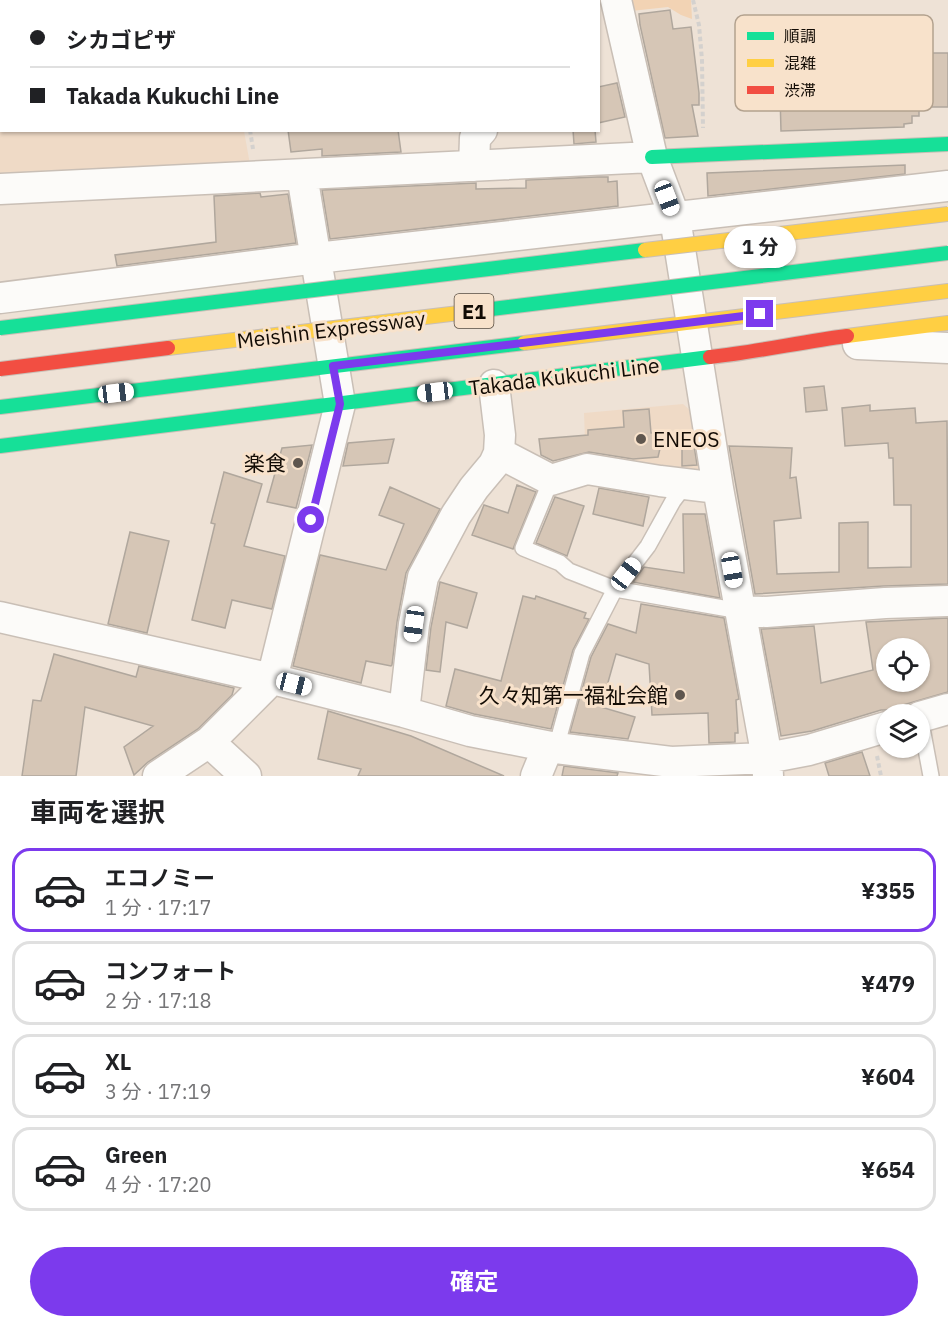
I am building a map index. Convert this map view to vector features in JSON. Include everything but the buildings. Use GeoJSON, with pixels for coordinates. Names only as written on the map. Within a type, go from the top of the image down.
{"type":"FeatureCollection","features":[{"type":"Feature","properties":{"kind":"main road"},"geometry":{"type":"LineString","coordinates":[[652,158],[948,144]]}},
{"type":"Feature","properties":{"kind":"main road","name":"Meishin Expressway"},"geometry":{"type":"LineString","coordinates":[[0,328],[948,214]]}},
{"type":"Feature","properties":{"kind":"main road","name":"Meishin Expressway"},"geometry":{"type":"LineString","coordinates":[[0,369],[948,254]]}},
{"type":"Feature","properties":{"kind":"main road","name":"Takada Kukuchi Line"},"geometry":{"type":"LineString","coordinates":[[0,407],[948,291]]}},
{"type":"Feature","properties":{"kind":"main road","name":"Takada Kukuchi Line"},"geometry":{"type":"LineString","coordinates":[[0,446],[754,352],[807,341],[948,323]]}},
{"type":"Feature","properties":{"kind":"street"},"geometry":{"type":"LineString","coordinates":[[616,0],[652,158],[675,218],[696,359],[768,767]]}},
{"type":"Feature","properties":{"kind":"street"},"geometry":{"type":"LineString","coordinates":[[474,166],[475,138],[480,132]]}},
{"type":"Feature","properties":{"kind":"street"},"geometry":{"type":"LineString","coordinates":[[0,189],[652,158]]}},
{"type":"Feature","properties":{"kind":"street"},"geometry":{"type":"LineString","coordinates":[[158,776],[209,742],[272,679],[340,404],[302,175]]}},
{"type":"Feature","properties":{"kind":"street"},"geometry":{"type":"LineString","coordinates":[[0,298],[317,258],[948,186]]}},
{"type":"Feature","properties":{"kind":"street"},"geometry":{"type":"LineString","coordinates":[[807,341],[948,348]]}},
{"type":"Feature","properties":{"kind":"street"},"geometry":{"type":"LineString","coordinates":[[404,712],[414,624],[423,577],[456,515],[494,464],[499,453],[500,435],[494,385]]}},
{"type":"Feature","properties":{"kind":"street"},"geometry":{"type":"LineString","coordinates":[[499,453],[551,480],[586,469],[718,488]]}},
{"type":"Feature","properties":{"kind":"street"},"geometry":{"type":"LineString","coordinates":[[740,611],[766,612],[885,603],[948,601]]}},
{"type":"Feature","properties":{"kind":"street"},"geometry":{"type":"LineString","coordinates":[[0,617],[272,679],[470,731],[670,769],[768,767],[809,750],[876,730]]}},
{"type":"Feature","properties":{"kind":"street"},"geometry":{"type":"LineString","coordinates":[[930,714],[948,709]]}},
{"type":"Feature","properties":{"kind":"street"},"geometry":{"type":"LineString","coordinates":[[209,742],[246,776]]}},
{"type":"Feature","properties":{"kind":"street"},"geometry":{"type":"LineString","coordinates":[[536,776],[552,748]]}},
{"type":"Feature","properties":{"kind":"lane"},"geometry":{"type":"LineString","coordinates":[[551,480],[523,549],[560,563],[569,571],[615,589],[740,611]]}},
{"type":"Feature","properties":{"kind":"lane"},"geometry":{"type":"LineString","coordinates":[[552,748],[582,653],[615,589],[648,546],[686,484]]}},
{"type":"Feature","properties":{"kind":"lane"},"geometry":{"type":"LineString","coordinates":[[928,758],[931,776]]}},
{"type":"Feature","properties":{"kind":"path"},"geometry":{"type":"LineString","coordinates":[[693,0],[699,25],[702,60],[703,155]]}},
{"type":"Feature","properties":{"kind":"shaded area"},"geometry":{"type":"Polygon","coordinates":[[[628,0],[691,0],[692,19],[668,7],[631,11],[628,0]]]}},
{"type":"Feature","properties":{"kind":"shaded area"},"geometry":{"type":"Polygon","coordinates":[[[0,132],[244,132],[251,170],[0,182],[0,132]]]}},
{"type":"Feature","properties":{"kind":"shaded area","name":"ENEOS"},"geometry":{"type":"Polygon","coordinates":[[[683,404],[692,412],[705,474],[586,466],[584,413],[683,404]]]}},
{"type":"Feature","properties":{"kind":"traffic: fast"},"geometry":{"type":"LineString","coordinates":[[652,157],[948,144]]}},
{"type":"Feature","properties":{"kind":"traffic: fast"},"geometry":{"type":"LineString","coordinates":[[0,328],[645,250]]}},
{"type":"Feature","properties":{"kind":"traffic: fast"},"geometry":{"type":"LineString","coordinates":[[459,313],[948,253]]}},
{"type":"Feature","properties":{"kind":"traffic: fast"},"geometry":{"type":"LineString","coordinates":[[0,407],[524,343]]}},
{"type":"Feature","properties":{"kind":"traffic: fast"},"geometry":{"type":"LineString","coordinates":[[0,446],[710,357]]}},
{"type":"Feature","properties":{"kind":"traffic: slow"},"geometry":{"type":"LineString","coordinates":[[645,250],[948,214]]}},
{"type":"Feature","properties":{"kind":"traffic: slow"},"geometry":{"type":"LineString","coordinates":[[524,343],[948,291]]}},
{"type":"Feature","properties":{"kind":"traffic: slow"},"geometry":{"type":"LineString","coordinates":[[168,348],[459,313]]}},
{"type":"Feature","properties":{"kind":"traffic: slow"},"geometry":{"type":"LineString","coordinates":[[847,336],[948,323]]}},
{"type":"Feature","properties":{"kind":"traffic: jam"},"geometry":{"type":"LineString","coordinates":[[710,357],[847,336]]}},
{"type":"Feature","properties":{"kind":"traffic: jam"},"geometry":{"type":"LineString","coordinates":[[0,369],[168,348]]}},
{"type":"Feature","properties":{"kind":"place","name":"ENEOS"},"geometry":{"type":"Point","coordinates":[641,439]}},
{"type":"Feature","properties":{"kind":"place","name":"楽食"},"geometry":{"type":"Point","coordinates":[298,463]}},
{"type":"Feature","properties":{"kind":"place","name":"久々知第一福祉会館"},"geometry":{"type":"Point","coordinates":[680,695]}},
{"type":"Feature","properties":{"kind":"route"},"geometry":{"type":"LineString","coordinates":[[311,520],[340,404],[333,366],[760,314]]}}]}
